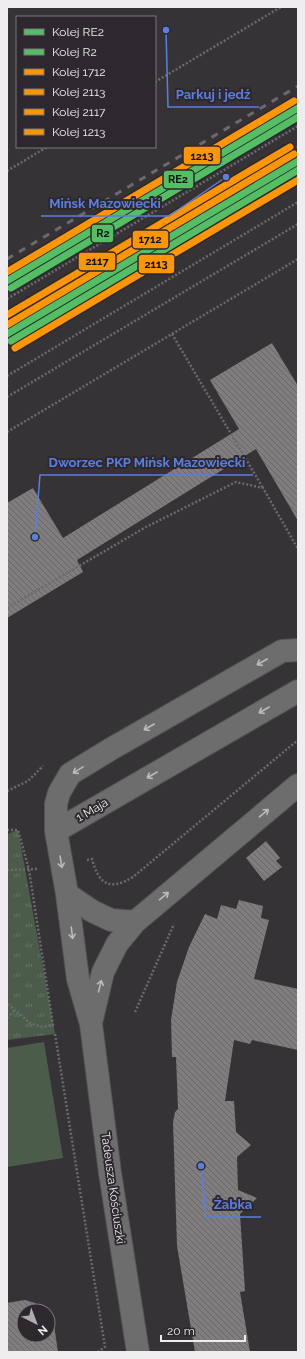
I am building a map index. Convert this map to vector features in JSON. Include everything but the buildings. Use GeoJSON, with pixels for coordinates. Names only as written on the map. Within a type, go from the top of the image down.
{"type":"FeatureCollection","features":[{"type":"Feature","properties":{"kind":"street"},"geometry":{"type":"LineString","coordinates":[[91,1024],[78,979],[67,894],[56,831],[56,804],[58,793],[70,774],[111,749],[282,651],[291,649],[298,650]]}},
{"type":"Feature","properties":{"kind":"street","name":"1 Maja"},"geometry":{"type":"LineString","coordinates":[[56,831],[298,691]]}},
{"type":"Feature","properties":{"kind":"street"},"geometry":{"type":"LineString","coordinates":[[91,1024],[103,972],[117,944],[135,922],[298,785]]}},
{"type":"Feature","properties":{"kind":"street"},"geometry":{"type":"LineString","coordinates":[[67,894],[92,911],[111,920],[135,922]]}},
{"type":"Feature","properties":{"kind":"street","name":"Tadeusza Kościuszki"},"geometry":{"type":"LineString","coordinates":[[91,1024],[112,1181],[138,1352]]}},
{"type":"Feature","properties":{"kind":"path"},"geometry":{"type":"LineString","coordinates":[[156,81],[281,7]]}},
{"type":"Feature","properties":{"kind":"path"},"geometry":{"type":"LineString","coordinates":[[7,299],[298,126]]}},
{"type":"Feature","properties":{"kind":"path"},"geometry":{"type":"LineString","coordinates":[[7,318],[298,147]]}},
{"type":"Feature","properties":{"kind":"path"},"geometry":{"type":"LineString","coordinates":[[7,171],[45,148]]}},
{"type":"Feature","properties":{"kind":"path"},"geometry":{"type":"LineString","coordinates":[[7,376],[298,202]]}},
{"type":"Feature","properties":{"kind":"path"},"geometry":{"type":"LineString","coordinates":[[7,397],[298,224]]}},
{"type":"Feature","properties":{"kind":"path"},"geometry":{"type":"LineString","coordinates":[[7,432],[298,259]]}},
{"type":"Feature","properties":{"kind":"path"},"geometry":{"type":"LineString","coordinates":[[172,334],[298,549]]}},
{"type":"Feature","properties":{"kind":"path"},"geometry":{"type":"LineString","coordinates":[[7,608],[146,527],[236,482],[263,488]]}},
{"type":"Feature","properties":{"kind":"path"},"geometry":{"type":"LineString","coordinates":[[7,870],[29,870],[92,859],[96,872],[108,884],[124,882],[134,877],[298,740]]}},
{"type":"Feature","properties":{"kind":"path"},"geometry":{"type":"LineString","coordinates":[[7,830],[18,830],[29,870],[53,1025],[42,1027],[30,1023],[7,1003]]}},
{"type":"Feature","properties":{"kind":"path"},"geometry":{"type":"LineString","coordinates":[[7,1018],[15,1010]]}},
{"type":"Feature","properties":{"kind":"path"},"geometry":{"type":"LineString","coordinates":[[55,1034],[105,1347],[98,1352]]}},
{"type":"Feature","properties":{"kind":"green space"},"geometry":{"type":"Polygon","coordinates":[[[18,830],[55,1034],[7,1040],[7,834],[18,830]]]}},
{"type":"Feature","properties":{"kind":"green space"},"geometry":{"type":"Polygon","coordinates":[[[44,1042],[63,1158],[7,1167],[7,1048],[44,1042]]]}},
{"type":"Feature","properties":{"kind":"railway"},"geometry":{"type":"LineString","coordinates":[[7,259],[298,86]]}},
{"type":"Feature","properties":{"kind":"rail line","name":"1213"},"geometry":{"type":"LineString","coordinates":[[7,272],[294,101]]}},
{"type":"Feature","properties":{"kind":"rail line","name":"RE2"},"geometry":{"type":"LineString","coordinates":[[7,281],[298,108]]}},
{"type":"Feature","properties":{"kind":"rail line","name":"R2"},"geometry":{"type":"LineString","coordinates":[[11,288],[298,117]]}},
{"type":"Feature","properties":{"kind":"rail line","name":"2117"},"geometry":{"type":"LineString","coordinates":[[7,315],[290,147]]}},
{"type":"Feature","properties":{"kind":"rail line","name":"1712"},"geometry":{"type":"LineString","coordinates":[[7,325],[294,154]]}},
{"type":"Feature","properties":{"kind":"rail line","name":"RE2"},"geometry":{"type":"LineString","coordinates":[[7,334],[298,161]]}},
{"type":"Feature","properties":{"kind":"rail line","name":"R2"},"geometry":{"type":"LineString","coordinates":[[11,341],[298,170]]}},
{"type":"Feature","properties":{"kind":"rail line","name":"2113"},"geometry":{"type":"LineString","coordinates":[[15,348],[298,180]]}},
{"type":"Feature","properties":{"kind":"place","name":"Parkuj i jedź"},"geometry":{"type":"Point","coordinates":[166,30]}},
{"type":"Feature","properties":{"kind":"place","name":"Mińsk Mazowiecki"},"geometry":{"type":"Point","coordinates":[226,177]}},
{"type":"Feature","properties":{"kind":"place","name":"Dworzec PKP Mińsk Mazowiecki"},"geometry":{"type":"Point","coordinates":[35,537]}},
{"type":"Feature","properties":{"kind":"place","name":"Żabka"},"geometry":{"type":"Point","coordinates":[201,1166]}}]}
